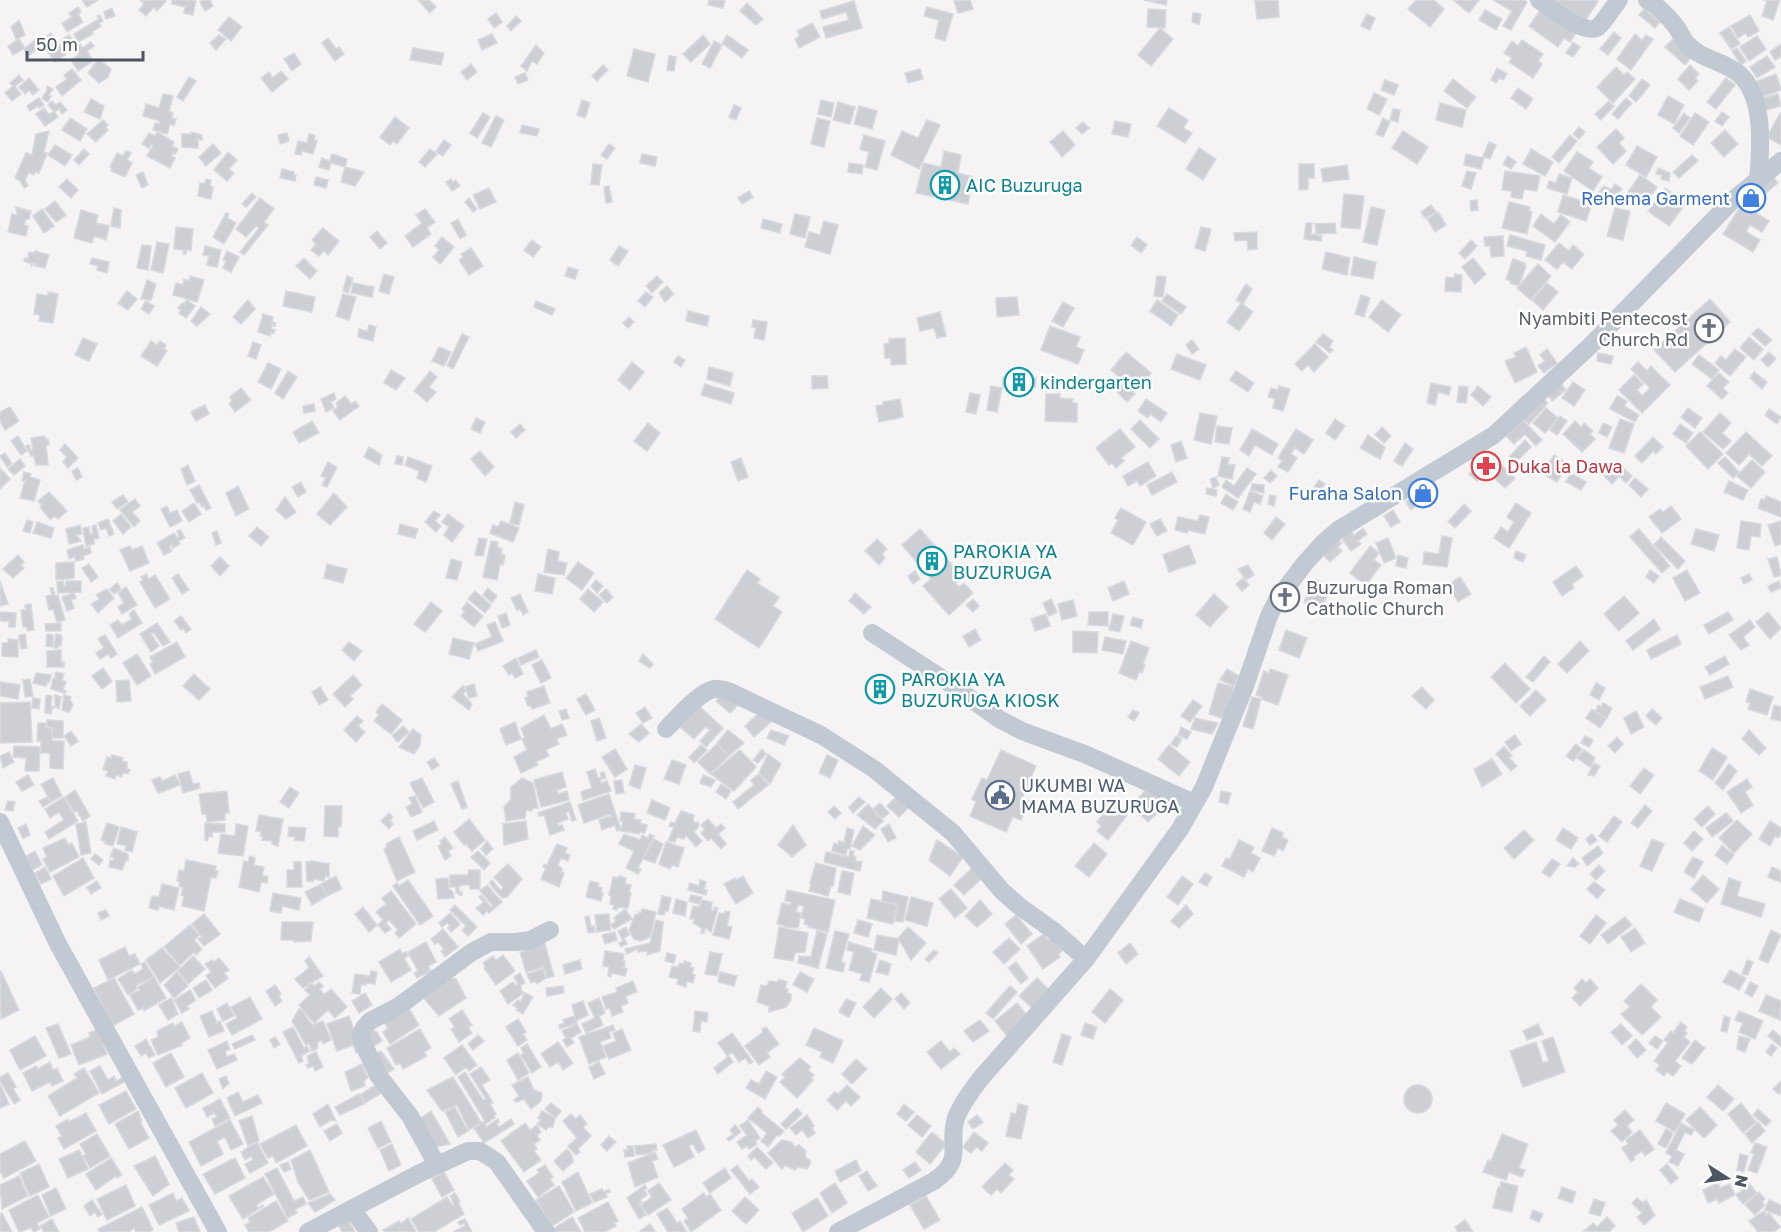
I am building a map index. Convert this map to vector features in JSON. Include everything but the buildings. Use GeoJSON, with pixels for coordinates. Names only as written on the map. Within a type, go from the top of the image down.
{"type":"FeatureCollection","features":[{"type":"Feature","properties":{"kind":"street"},"geometry":{"type":"LineString","coordinates":[[1539,0],[1575,24],[1587,29],[1595,29],[1619,0]]}},
{"type":"Feature","properties":{"kind":"street"},"geometry":{"type":"LineString","coordinates":[[1647,0],[1665,14],[1686,43],[1698,54],[1738,73],[1749,86],[1760,126],[1758,180]]}},
{"type":"Feature","properties":{"kind":"street"},"geometry":{"type":"LineString","coordinates":[[838,1232],[867,1226],[946,1173],[952,1162],[955,1144],[953,1131],[967,1097],[981,1078],[1086,959],[1180,829],[1203,787],[1245,686],[1269,616],[1277,600],[1305,563],[1338,530],[1494,435],[1591,345],[1701,232],[1781,161]]}},
{"type":"Feature","properties":{"kind":"street"},"geometry":{"type":"LineString","coordinates":[[872,633],[999,719],[1022,732],[1087,754],[1194,803]]}},
{"type":"Feature","properties":{"kind":"street"},"geometry":{"type":"LineString","coordinates":[[666,729],[702,694],[712,689],[720,689],[821,735],[874,769],[953,833],[1002,891],[1086,959]]}},
{"type":"Feature","properties":{"kind":"street"},"geometry":{"type":"LineString","coordinates":[[0,822],[58,944],[218,1232]]}},
{"type":"Feature","properties":{"kind":"street"},"geometry":{"type":"LineString","coordinates":[[437,1165],[410,1116],[378,1075],[361,1034],[370,1021],[399,1006],[472,952],[491,942],[530,940],[550,930]]}},
{"type":"Feature","properties":{"kind":"street"},"geometry":{"type":"LineString","coordinates":[[308,1232],[437,1165],[468,1151],[480,1151],[497,1162],[546,1232]]}},
{"type":"Feature","properties":{"kind":"street"},"geometry":{"type":"LineString","coordinates":[[352,1209],[369,1232]]}},
{"type":"Feature","properties":{"kind":"place","name":"AIC Buzuruga"},"geometry":{"type":"Point","coordinates":[945,185]}},
{"type":"Feature","properties":{"kind":"place","name":"Rehema Garment"},"geometry":{"type":"Point","coordinates":[1751,198]}},
{"type":"Feature","properties":{"kind":"place","name":"Nyambiti Pentecost Church Rd"},"geometry":{"type":"Point","coordinates":[1709,328]}},
{"type":"Feature","properties":{"kind":"place","name":"kindergarten"},"geometry":{"type":"Point","coordinates":[1019,382]}},
{"type":"Feature","properties":{"kind":"place","name":"Duka la Dawa"},"geometry":{"type":"Point","coordinates":[1486,466]}},
{"type":"Feature","properties":{"kind":"place","name":"Furaha Salon"},"geometry":{"type":"Point","coordinates":[1423,493]}},
{"type":"Feature","properties":{"kind":"place","name":"PAROKIA YA BUZURUGA"},"geometry":{"type":"Point","coordinates":[932,561]}},
{"type":"Feature","properties":{"kind":"place","name":"Buzuruga Roman Catholic Church"},"geometry":{"type":"Point","coordinates":[1285,597]}},
{"type":"Feature","properties":{"kind":"place","name":"PAROKIA YA BUZURUGA KIOSK"},"geometry":{"type":"Point","coordinates":[880,689]}},
{"type":"Feature","properties":{"kind":"place","name":"UKUMBI WA MAMA BUZURUGA"},"geometry":{"type":"Point","coordinates":[1000,795]}}]}
